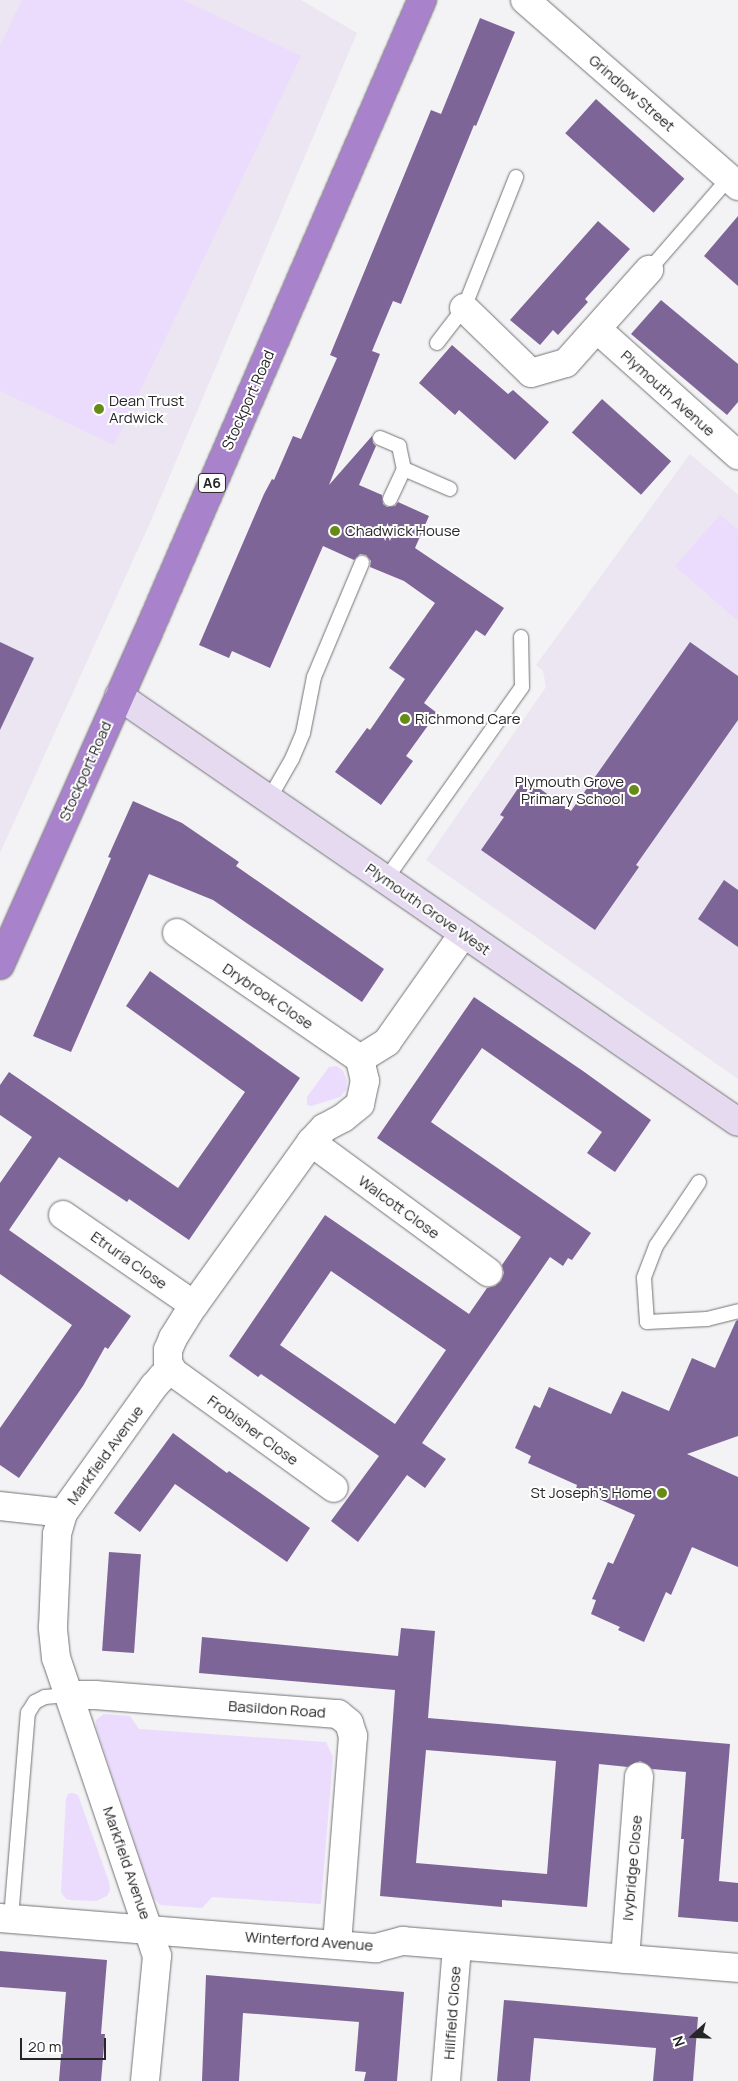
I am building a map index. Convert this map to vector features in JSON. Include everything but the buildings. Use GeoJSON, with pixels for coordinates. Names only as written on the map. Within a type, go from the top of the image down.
{"type":"FeatureCollection","features":[{"type":"Feature","properties":{"kind":"highway","name":"Stockport Road"},"geometry":{"type":"LineString","coordinates":[[0,965],[422,0]]}},
{"type":"Feature","properties":{"kind":"street","name":"Grindlow Street"},"geometry":{"type":"LineString","coordinates":[[526,0],[734,182]]}},
{"type":"Feature","properties":{"kind":"street"},"geometry":{"type":"LineString","coordinates":[[464,308],[531,373],[566,364],[649,270]]}},
{"type":"Feature","properties":{"kind":"street","name":"Plymouth Avenue"},"geometry":{"type":"LineString","coordinates":[[598,330],[738,456]]}},
{"type":"Feature","properties":{"kind":"street","name":"Plymouth Grove West"},"geometry":{"type":"LineString","coordinates":[[119,696],[738,1122]]}},
{"type":"Feature","properties":{"kind":"street","name":"Drybrook Close"},"geometry":{"type":"LineString","coordinates":[[177,933],[360,1059]]}},
{"type":"Feature","properties":{"kind":"street"},"geometry":{"type":"LineString","coordinates":[[173,1372],[168,1362],[168,1350],[172,1338],[311,1142],[324,1128],[343,1118],[360,1104],[365,1081],[360,1059],[387,1042],[464,933]]}},
{"type":"Feature","properties":{"kind":"street","name":"Walcott Close"},"geometry":{"type":"LineString","coordinates":[[311,1142],[488,1272]]}},
{"type":"Feature","properties":{"kind":"street","name":"Etruria Close"},"geometry":{"type":"LineString","coordinates":[[63,1215],[194,1305]]}},
{"type":"Feature","properties":{"kind":"street","name":"Frobisher Close"},"geometry":{"type":"LineString","coordinates":[[173,1372],[334,1488]]}},
{"type":"Feature","properties":{"kind":"street","name":"Markfield Avenue"},"geometry":{"type":"LineString","coordinates":[[145,2081],[157,1956],[56,1658],[52,1626],[57,1534],[63,1513],[154,1386],[162,1377],[173,1372]]}},
{"type":"Feature","properties":{"kind":"street"},"geometry":{"type":"LineString","coordinates":[[0,1506],[63,1513]]}},
{"type":"Feature","properties":{"kind":"street","name":"Basildon Road"},"geometry":{"type":"LineString","coordinates":[[70,1695],[95,1695],[338,1714],[349,1723],[353,1736],[337,1943]]}},
{"type":"Feature","properties":{"kind":"street","name":"Ivybridge Close"},"geometry":{"type":"LineString","coordinates":[[625,1960],[639,1777]]}},
{"type":"Feature","properties":{"kind":"street","name":"Winterford Avenue"},"geometry":{"type":"LineString","coordinates":[[6,1918],[337,1943],[376,1948],[403,1941],[738,1968]]}},
{"type":"Feature","properties":{"kind":"street","name":"Hillfield Close"},"geometry":{"type":"LineString","coordinates":[[446,2081],[457,1946]]}},
{"type":"Feature","properties":{"kind":"lane"},"geometry":{"type":"LineString","coordinates":[[437,343],[464,308],[516,177]]}},
{"type":"Feature","properties":{"kind":"lane"},"geometry":{"type":"LineString","coordinates":[[649,270],[734,182]]}},
{"type":"Feature","properties":{"kind":"lane"},"geometry":{"type":"LineString","coordinates":[[380,438],[399,446],[404,469],[390,499]]}},
{"type":"Feature","properties":{"kind":"lane"},"geometry":{"type":"LineString","coordinates":[[404,469],[450,489]]}},
{"type":"Feature","properties":{"kind":"lane"},"geometry":{"type":"LineString","coordinates":[[269,799],[292,759],[303,733],[314,677],[362,563]]}},
{"type":"Feature","properties":{"kind":"lane"},"geometry":{"type":"LineString","coordinates":[[386,879],[522,687],[521,636]]}},
{"type":"Feature","properties":{"kind":"lane"},"geometry":{"type":"LineString","coordinates":[[699,1182],[656,1246],[644,1278],[647,1322],[707,1319],[738,1311]]}},
{"type":"Feature","properties":{"kind":"lane"},"geometry":{"type":"LineString","coordinates":[[6,1918],[28,1713],[35,1702],[45,1697],[70,1695]]}},
{"type":"Feature","properties":{"kind":"shaded area","name":"Dean Trust Ardwick"},"geometry":{"type":"Polygon","coordinates":[[[0,0],[301,0],[357,33],[149,525],[0,853],[0,0]]]}},
{"type":"Feature","properties":{"kind":"shaded area"},"geometry":{"type":"Polygon","coordinates":[[[22,0],[183,0],[301,56],[114,445],[0,391],[0,46],[22,0]]]}},
{"type":"Feature","properties":{"kind":"shaded area"},"geometry":{"type":"Polygon","coordinates":[[[690,454],[738,495],[738,1079],[426,860],[546,687],[543,671],[536,665],[690,454]]]}},
{"type":"Feature","properties":{"kind":"shaded area"},"geometry":{"type":"Polygon","coordinates":[[[720,515],[738,530],[738,621],[675,566],[720,515]]]}},
{"type":"Feature","properties":{"kind":"shaded area"},"geometry":{"type":"Polygon","coordinates":[[[337,1066],[343,1071],[347,1081],[346,1090],[340,1097],[311,1106],[307,1105],[307,1097],[329,1067],[337,1066]]]}},
{"type":"Feature","properties":{"kind":"shaded area"},"geometry":{"type":"Polygon","coordinates":[[[104,1714],[130,1716],[139,1729],[326,1742],[333,1757],[321,1904],[212,1897],[202,1908],[160,1905],[153,1897],[96,1727],[96,1720],[104,1714]]]}},
{"type":"Feature","properties":{"kind":"shaded area"},"geometry":{"type":"Polygon","coordinates":[[[68,1794],[78,1795],[109,1882],[110,1890],[107,1896],[96,1901],[66,1899],[61,1892],[66,1799],[68,1794]]]}},
{"type":"Feature","properties":{"kind":"place","name":"Dean Trust Ardwick"},"geometry":{"type":"Point","coordinates":[99,409]}},
{"type":"Feature","properties":{"kind":"place","name":"Chadwick House"},"geometry":{"type":"Point","coordinates":[335,531]}},
{"type":"Feature","properties":{"kind":"place","name":"Richmond Care"},"geometry":{"type":"Point","coordinates":[405,719]}},
{"type":"Feature","properties":{"kind":"place","name":"Plymouth Grove Primary School"},"geometry":{"type":"Point","coordinates":[634,790]}},
{"type":"Feature","properties":{"kind":"place","name":"St Joseph's Home"},"geometry":{"type":"Point","coordinates":[662,1493]}}]}
